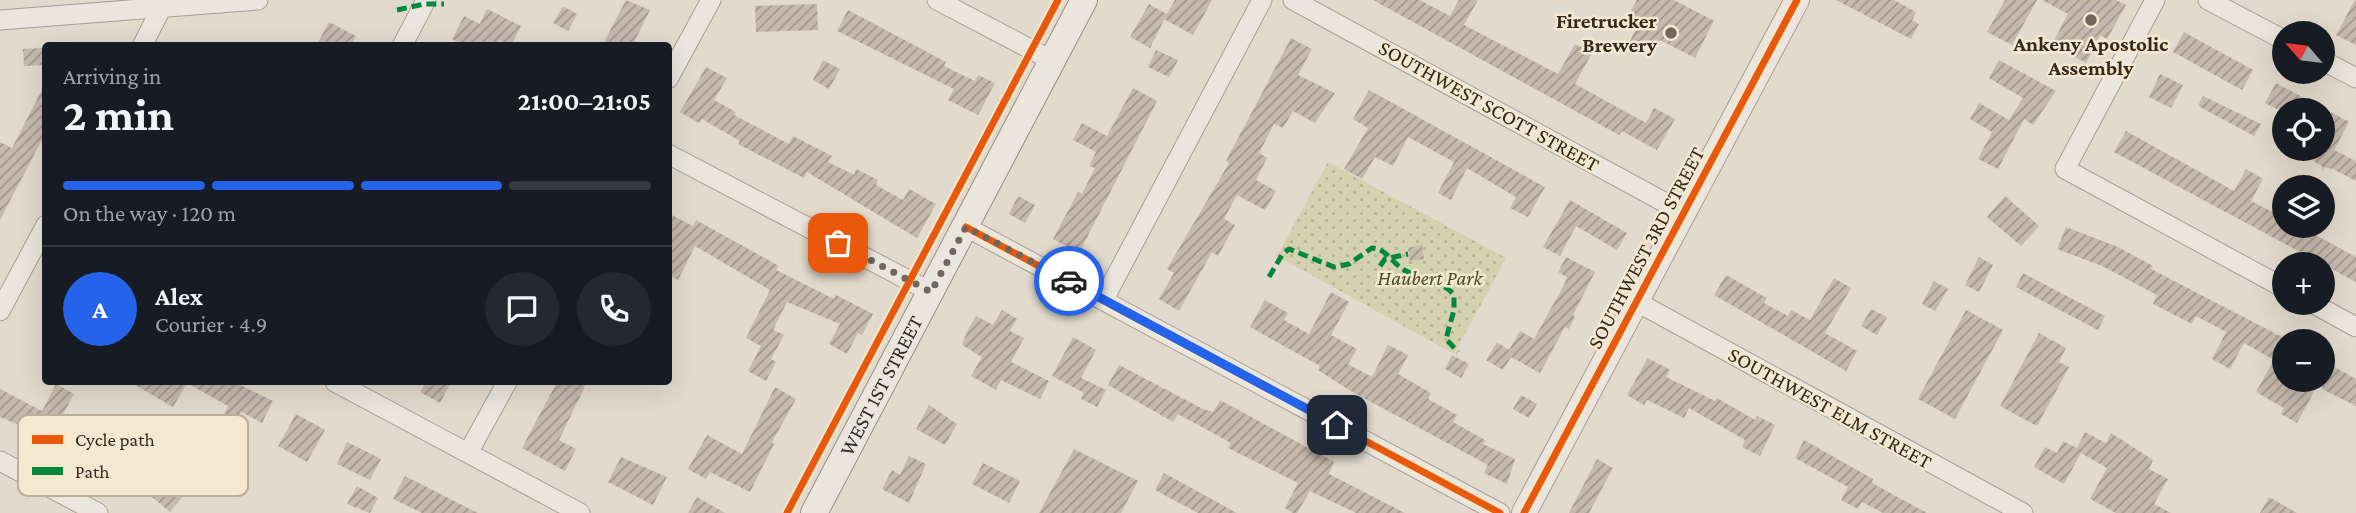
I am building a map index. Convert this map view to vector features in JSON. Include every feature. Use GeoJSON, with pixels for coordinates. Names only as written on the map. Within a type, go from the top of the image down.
{"type":"FeatureCollection","features":[{"type":"Feature","properties":{"kind":"main road","name":"WEST 1ST STREET"},"geometry":{"type":"LineString","coordinates":[[814,513],[1084,0]]}},
{"type":"Feature","properties":{"kind":"street"},"geometry":{"type":"LineString","coordinates":[[0,20],[258,0]]}},
{"type":"Feature","properties":{"kind":"street"},"geometry":{"type":"LineString","coordinates":[[404,42],[426,0]]}},
{"type":"Feature","properties":{"kind":"street"},"geometry":{"type":"LineString","coordinates":[[672,72],[711,0]]}},
{"type":"Feature","properties":{"kind":"street"},"geometry":{"type":"LineString","coordinates":[[937,0],[1053,61]]}},
{"type":"Feature","properties":{"kind":"street"},"geometry":{"type":"LineString","coordinates":[[1104,299],[1262,0]]}},
{"type":"Feature","properties":{"kind":"street","name":"SOUTHWEST SCOTT STREET"},"geometry":{"type":"LineString","coordinates":[[1293,0],[1684,213]]}},
{"type":"Feature","properties":{"kind":"street","name":"SOUTHWEST 3RD STREET"},"geometry":{"type":"LineString","coordinates":[[1524,513],[1797,0]]}},
{"type":"Feature","properties":{"kind":"street"},"geometry":{"type":"LineString","coordinates":[[2155,0],[2065,169],[2272,281]]}},
{"type":"Feature","properties":{"kind":"street"},"geometry":{"type":"LineString","coordinates":[[2208,0],[2272,34]]}},
{"type":"Feature","properties":{"kind":"street"},"geometry":{"type":"LineString","coordinates":[[144,42],[162,7]]}},
{"type":"Feature","properties":{"kind":"street"},"geometry":{"type":"LineString","coordinates":[[2335,67],[2356,78]]}},
{"type":"Feature","properties":{"kind":"street"},"geometry":{"type":"LineString","coordinates":[[672,155],[931,292]]}},
{"type":"Feature","properties":{"kind":"street"},"geometry":{"type":"LineString","coordinates":[[966,227],[1500,513]]}},
{"type":"Feature","properties":{"kind":"street"},"geometry":{"type":"LineString","coordinates":[[0,311],[42,232]]}},
{"type":"Feature","properties":{"kind":"street","name":"SOUTHWEST ELM STREET"},"geometry":{"type":"LineString","coordinates":[[1637,302],[2023,513]]}},
{"type":"Feature","properties":{"kind":"street"},"geometry":{"type":"LineString","coordinates":[[2334,315],[2356,327]]}},
{"type":"Feature","properties":{"kind":"street"},"geometry":{"type":"LineString","coordinates":[[341,385],[580,513]]}},
{"type":"Feature","properties":{"kind":"street"},"geometry":{"type":"LineString","coordinates":[[468,453],[505,385]]}},
{"type":"Feature","properties":{"kind":"street"},"geometry":{"type":"LineString","coordinates":[[0,461],[18,471]]}},
{"type":"Feature","properties":{"kind":"street"},"geometry":{"type":"LineString","coordinates":[[66,496],[98,513]]}},
{"type":"Feature","properties":{"kind":"green space","name":"Haubert Park"},"geometry":{"type":"Polygon","coordinates":[[[1328,162],[1506,258],[1454,354],[1277,256],[1328,162]]]}},
{"type":"Feature","properties":{"kind":"building"},"geometry":{"type":"Polygon","coordinates":[[[626,0],[650,10],[634,42],[604,42],[626,0]]]}},
{"type":"Feature","properties":{"kind":"building"},"geometry":{"type":"Polygon","coordinates":[[[1175,0],[1212,0],[1193,35],[1164,19],[1175,0]]]}},
{"type":"Feature","properties":{"kind":"building"},"geometry":{"type":"Polygon","coordinates":[[[1373,0],[1420,0],[1450,16],[1459,0],[1478,0],[1464,25],[1558,74],[1575,44],[1592,53],[1575,84],[1646,123],[1654,108],[1675,119],[1657,150],[1622,131],[1619,135],[1373,0]]]}},
{"type":"Feature","properties":{"kind":"building","name":"Firetrucker Brewery"},"geometry":{"type":"Polygon","coordinates":[[[1637,0],[1674,0],[1714,21],[1695,58],[1660,40],[1657,45],[1648,41],[1643,50],[1629,43],[1637,27],[1627,18],[1637,0]]]}},
{"type":"Feature","properties":{"kind":"building"},"geometry":{"type":"Polygon","coordinates":[[[1836,0],[1894,0],[1916,12],[1912,21],[1919,24],[1911,39],[1836,0]]]}},
{"type":"Feature","properties":{"kind":"building"},"geometry":{"type":"Polygon","coordinates":[[[2005,0],[2037,0],[2012,45],[1987,32],[2005,0]]]}},
{"type":"Feature","properties":{"kind":"building","name":"Ankeny Apostolic Assembly"},"geometry":{"type":"Polygon","coordinates":[[[2042,0],[2116,0],[2126,5],[2107,39],[2100,35],[2086,63],[2052,44],[2068,14],[2042,0]]]}},
{"type":"Feature","properties":{"kind":"building"},"geometry":{"type":"Polygon","coordinates":[[[2356,0],[2356,45],[2336,35],[2356,0]]]}},
{"type":"Feature","properties":{"kind":"building"},"geometry":{"type":"Polygon","coordinates":[[[817,4],[818,30],[756,32],[755,6],[817,4]]]}},
{"type":"Feature","properties":{"kind":"building"},"geometry":{"type":"Polygon","coordinates":[[[1149,4],[1167,14],[1150,48],[1130,37],[1149,4]]]}},
{"type":"Feature","properties":{"kind":"building"},"geometry":{"type":"Polygon","coordinates":[[[563,6],[577,14],[568,31],[553,23],[563,6]]]}},
{"type":"Feature","properties":{"kind":"building"},"geometry":{"type":"Polygon","coordinates":[[[487,9],[521,26],[513,42],[458,42],[452,39],[464,16],[480,24],[487,9]]]}},
{"type":"Feature","properties":{"kind":"building"},"geometry":{"type":"Polygon","coordinates":[[[848,10],[946,62],[944,66],[975,81],[978,75],[995,83],[978,115],[948,100],[954,89],[837,31],[848,10]]]}},
{"type":"Feature","properties":{"kind":"building"},"geometry":{"type":"Polygon","coordinates":[[[329,22],[356,36],[352,42],[318,42],[329,22]]]}},
{"type":"Feature","properties":{"kind":"building"},"geometry":{"type":"Polygon","coordinates":[[[2184,32],[2253,70],[2242,90],[2173,52],[2184,32]]]}},
{"type":"Feature","properties":{"kind":"building"},"geometry":{"type":"Polygon","coordinates":[[[1291,38],[1312,49],[1298,75],[1335,93],[1315,123],[1293,111],[1283,128],[1274,124],[1259,153],[1267,158],[1256,180],[1276,191],[1265,210],[1237,195],[1224,219],[1235,225],[1218,256],[1212,252],[1179,311],[1159,299],[1174,273],[1167,269],[1229,163],[1226,161],[1291,38]]]}},
{"type":"Feature","properties":{"kind":"building"},"geometry":{"type":"Polygon","coordinates":[[[42,48],[42,65],[24,66],[23,49],[42,48]]]}},
{"type":"Feature","properties":{"kind":"building"},"geometry":{"type":"Polygon","coordinates":[[[1156,50],[1178,60],[1169,77],[1148,67],[1156,50]]]}},
{"type":"Feature","properties":{"kind":"building"},"geometry":{"type":"Polygon","coordinates":[[[823,60],[840,69],[829,89],[813,80],[823,60]]]}},
{"type":"Feature","properties":{"kind":"building"},"geometry":{"type":"Polygon","coordinates":[[[1999,60],[2056,91],[2033,125],[2024,119],[1998,169],[1978,159],[1992,132],[1970,119],[1979,103],[2009,120],[2023,98],[1989,78],[1999,60]]]}},
{"type":"Feature","properties":{"kind":"building"},"geometry":{"type":"Polygon","coordinates":[[[706,67],[727,78],[714,100],[736,112],[734,115],[789,144],[793,136],[832,156],[828,162],[854,175],[856,169],[878,180],[876,185],[903,200],[909,189],[936,204],[917,238],[807,172],[804,178],[738,144],[740,141],[702,119],[699,123],[680,112],[706,67]]]}},
{"type":"Feature","properties":{"kind":"building"},"geometry":{"type":"Polygon","coordinates":[[[2160,74],[2183,85],[2171,108],[2149,97],[2160,74]]]}},
{"type":"Feature","properties":{"kind":"building"},"geometry":{"type":"Polygon","coordinates":[[[2275,84],[2304,98],[2272,98],[2272,106],[2265,103],[2275,84]]]}},
{"type":"Feature","properties":{"kind":"building"},"geometry":{"type":"Polygon","coordinates":[[[1133,88],[1157,101],[1079,253],[1053,239],[1078,192],[1082,194],[1095,168],[1089,166],[1096,152],[1073,140],[1082,123],[1107,136],[1133,88]]]}},
{"type":"Feature","properties":{"kind":"building"},"geometry":{"type":"Polygon","coordinates":[[[42,90],[42,140],[0,220],[0,142],[12,148],[42,90]]]}},
{"type":"Feature","properties":{"kind":"building"},"geometry":{"type":"Polygon","coordinates":[[[1369,90],[1545,187],[1528,217],[1510,208],[1516,197],[1467,168],[1451,200],[1438,193],[1454,162],[1408,137],[1393,166],[1375,157],[1362,179],[1344,169],[1368,128],[1353,119],[1369,90]]]}},
{"type":"Feature","properties":{"kind":"building"},"geometry":{"type":"Polygon","coordinates":[[[2203,96],[2261,124],[2254,136],[2198,106],[2203,96]]]}},
{"type":"Feature","properties":{"kind":"building"},"geometry":{"type":"Polygon","coordinates":[[[2335,115],[2349,122],[2335,148],[2335,115]]]}},
{"type":"Feature","properties":{"kind":"building"},"geometry":{"type":"Polygon","coordinates":[[[2126,131],[2234,191],[2246,169],[2263,179],[2251,201],[2272,212],[2272,237],[2114,152],[2126,131]]]}},
{"type":"Feature","properties":{"kind":"building"},"geometry":{"type":"Polygon","coordinates":[[[2335,150],[2356,161],[2356,181],[2333,169],[2324,167],[2322,171],[2322,166],[2313,161],[2335,161],[2335,150]]]}},
{"type":"Feature","properties":{"kind":"building"},"geometry":{"type":"Polygon","coordinates":[[[1018,196],[1035,205],[1025,223],[1009,214],[1018,196]]]}},
{"type":"Feature","properties":{"kind":"building"},"geometry":{"type":"Polygon","coordinates":[[[2005,196],[2039,226],[2021,246],[1987,217],[2005,196]]]}},
{"type":"Feature","properties":{"kind":"building"},"geometry":{"type":"Polygon","coordinates":[[[1570,200],[1627,233],[1617,250],[1576,226],[1560,256],[1543,247],[1570,200]]]}},
{"type":"Feature","properties":{"kind":"building"},"geometry":{"type":"Polygon","coordinates":[[[672,215],[693,226],[696,220],[779,266],[776,270],[834,299],[836,295],[873,314],[862,335],[858,333],[847,354],[829,344],[840,324],[787,302],[773,330],[784,335],[771,359],[776,362],[766,381],[748,371],[761,346],[746,338],[770,290],[695,246],[678,280],[672,277],[672,215]]]}},
{"type":"Feature","properties":{"kind":"building"},"geometry":{"type":"Polygon","coordinates":[[[2066,227],[2118,247],[2153,266],[2151,269],[2272,332],[2272,359],[2244,343],[2230,369],[2212,359],[2226,332],[2196,316],[2192,324],[2153,304],[2157,295],[2102,266],[2057,249],[2066,227]]]}},
{"type":"Feature","properties":{"kind":"building"},"geometry":{"type":"Polygon","coordinates":[[[2274,238],[2321,238],[2356,257],[2356,282],[2335,271],[2335,252],[2300,252],[2274,238]]]}},
{"type":"Feature","properties":{"kind":"building"},"geometry":{"type":"Polygon","coordinates":[[[1422,245],[1424,259],[1410,261],[1408,248],[1422,245]]]}},
{"type":"Feature","properties":{"kind":"building"},"geometry":{"type":"Polygon","coordinates":[[[1566,257],[1595,272],[1573,315],[1575,317],[1569,329],[1565,327],[1540,373],[1511,357],[1503,370],[1486,360],[1497,342],[1509,350],[1520,331],[1534,339],[1564,285],[1567,277],[1558,272],[1566,257]]]}},
{"type":"Feature","properties":{"kind":"building"},"geometry":{"type":"Polygon","coordinates":[[[1979,257],[1993,265],[1979,292],[1965,285],[1979,257]]]}},
{"type":"Feature","properties":{"kind":"building"},"geometry":{"type":"Polygon","coordinates":[[[2023,273],[2105,316],[2098,330],[2016,287],[2023,273]]]}},
{"type":"Feature","properties":{"kind":"building"},"geometry":{"type":"Polygon","coordinates":[[[1726,275],[1767,298],[1764,303],[1788,316],[1791,310],[1810,320],[1834,278],[1851,288],[1825,333],[1857,351],[1846,371],[1714,295],[1726,275]]]}},
{"type":"Feature","properties":{"kind":"building"},"geometry":{"type":"Polygon","coordinates":[[[1934,281],[1948,289],[1935,311],[1922,304],[1934,281]]]}},
{"type":"Feature","properties":{"kind":"building"},"geometry":{"type":"Polygon","coordinates":[[[1331,292],[1349,302],[1331,335],[1357,349],[1348,364],[1372,377],[1388,345],[1408,355],[1398,374],[1431,393],[1428,399],[1457,415],[1453,422],[1485,440],[1483,444],[1515,459],[1507,484],[1484,473],[1488,465],[1349,390],[1318,370],[1320,366],[1250,327],[1265,300],[1288,313],[1284,320],[1309,334],[1331,292]]]}},
{"type":"Feature","properties":{"kind":"building"},"geometry":{"type":"Polygon","coordinates":[[[1871,309],[1887,317],[1877,335],[1861,326],[1871,309]]]}},
{"type":"Feature","properties":{"kind":"building"},"geometry":{"type":"Polygon","coordinates":[[[1002,310],[1017,319],[1010,331],[1024,338],[1011,362],[1049,381],[1040,399],[1001,380],[996,390],[971,376],[982,357],[962,345],[967,332],[976,316],[993,325],[1002,310]]]}},
{"type":"Feature","properties":{"kind":"building"},"geometry":{"type":"Polygon","coordinates":[[[1966,310],[2003,330],[1955,419],[1918,399],[1966,310]]]}},
{"type":"Feature","properties":{"kind":"building"},"geometry":{"type":"Polygon","coordinates":[[[2039,333],[2066,348],[2059,362],[2069,367],[2037,426],[2000,406],[2039,333]]]}},
{"type":"Feature","properties":{"kind":"building"},"geometry":{"type":"Polygon","coordinates":[[[1073,337],[1096,350],[1081,378],[1106,390],[1097,407],[1081,399],[1084,393],[1052,376],[1073,337]]]}},
{"type":"Feature","properties":{"kind":"building"},"geometry":{"type":"Polygon","coordinates":[[[1452,355],[1469,364],[1461,378],[1445,369],[1452,355]]]}},
{"type":"Feature","properties":{"kind":"building"},"geometry":{"type":"Polygon","coordinates":[[[1648,358],[1670,370],[1666,377],[1715,401],[1717,398],[1755,420],[1757,416],[1775,425],[1760,456],[1742,447],[1745,440],[1689,408],[1684,418],[1647,400],[1644,405],[1627,395],[1648,358]]]}},
{"type":"Feature","properties":{"kind":"building"},"geometry":{"type":"Polygon","coordinates":[[[2272,364],[2272,392],[2314,392],[2297,423],[2281,414],[2284,408],[2256,392],[2272,364]]]}},
{"type":"Feature","properties":{"kind":"building"},"geometry":{"type":"Polygon","coordinates":[[[1119,365],[1203,409],[1213,412],[1220,400],[1334,462],[1329,474],[1405,513],[1356,513],[1310,491],[1297,513],[1293,513],[1285,508],[1298,483],[1228,448],[1231,443],[1178,414],[1173,422],[1108,385],[1119,365]]]}},
{"type":"Feature","properties":{"kind":"building"},"geometry":{"type":"Polygon","coordinates":[[[2335,367],[2356,379],[2356,406],[2328,392],[2335,392],[2335,367]]]}},
{"type":"Feature","properties":{"kind":"building"},"geometry":{"type":"Polygon","coordinates":[[[55,385],[74,394],[63,415],[18,415],[18,425],[0,417],[0,389],[42,411],[55,385]]]}},
{"type":"Feature","properties":{"kind":"building"},"geometry":{"type":"Polygon","coordinates":[[[135,385],[186,385],[173,407],[135,385]]]}},
{"type":"Feature","properties":{"kind":"building"},"geometry":{"type":"Polygon","coordinates":[[[191,385],[240,385],[273,401],[262,423],[241,412],[240,415],[224,415],[228,406],[191,385]]]}},
{"type":"Feature","properties":{"kind":"building"},"geometry":{"type":"Polygon","coordinates":[[[424,385],[449,385],[440,403],[420,392],[424,385]]]}},
{"type":"Feature","properties":{"kind":"building"},"geometry":{"type":"Polygon","coordinates":[[[555,385],[586,385],[559,440],[576,449],[565,471],[522,448],[555,385]]]}},
{"type":"Feature","properties":{"kind":"building"},"geometry":{"type":"Polygon","coordinates":[[[775,387],[796,399],[772,442],[774,444],[750,492],[710,472],[706,479],[688,469],[707,435],[742,454],[775,387]]]}},
{"type":"Feature","properties":{"kind":"building"},"geometry":{"type":"Polygon","coordinates":[[[1521,395],[1537,404],[1529,418],[1513,409],[1521,395]]]}},
{"type":"Feature","properties":{"kind":"building"},"geometry":{"type":"Polygon","coordinates":[[[929,405],[957,424],[945,445],[916,429],[929,405]]]}},
{"type":"Feature","properties":{"kind":"building"},"geometry":{"type":"Polygon","coordinates":[[[296,414],[325,430],[307,462],[278,446],[296,414]]]}},
{"type":"Feature","properties":{"kind":"building"},"geometry":{"type":"Polygon","coordinates":[[[2085,432],[2106,443],[2111,433],[2153,460],[2149,469],[2168,479],[2154,504],[2171,513],[2116,513],[2090,499],[2107,468],[2081,453],[2064,484],[2034,467],[2045,447],[2057,453],[2063,441],[2077,448],[2085,432]]]}},
{"type":"Feature","properties":{"kind":"building"},"geometry":{"type":"Polygon","coordinates":[[[1804,440],[1873,479],[1872,483],[1927,513],[1883,513],[1862,502],[1858,509],[1841,500],[1848,487],[1795,458],[1804,440]]]}},
{"type":"Feature","properties":{"kind":"building"},"geometry":{"type":"Polygon","coordinates":[[[347,442],[381,459],[370,480],[337,464],[347,442]]]}},
{"type":"Feature","properties":{"kind":"building"},"geometry":{"type":"Polygon","coordinates":[[[1074,449],[1138,481],[1121,513],[1039,513],[1074,449]]]}},
{"type":"Feature","properties":{"kind":"building"},"geometry":{"type":"Polygon","coordinates":[[[909,456],[926,464],[909,503],[882,489],[892,470],[900,475],[909,456]]]}},
{"type":"Feature","properties":{"kind":"building"},"geometry":{"type":"Polygon","coordinates":[[[621,457],[667,477],[653,505],[608,482],[621,457]]]}},
{"type":"Feature","properties":{"kind":"building"},"geometry":{"type":"Polygon","coordinates":[[[1597,459],[1613,468],[1589,513],[1569,513],[1597,459]]]}},
{"type":"Feature","properties":{"kind":"building"},"geometry":{"type":"Polygon","coordinates":[[[983,463],[1020,481],[1009,503],[972,484],[983,463]]]}},
{"type":"Feature","properties":{"kind":"building"},"geometry":{"type":"Polygon","coordinates":[[[1164,473],[1237,513],[1198,513],[1155,490],[1164,473]]]}},
{"type":"Feature","properties":{"kind":"building"},"geometry":{"type":"Polygon","coordinates":[[[405,476],[478,513],[422,513],[393,499],[405,476]]]}},
{"type":"Feature","properties":{"kind":"building"},"geometry":{"type":"Polygon","coordinates":[[[357,486],[378,498],[370,513],[347,504],[357,486]]]}},
{"type":"Feature","properties":{"kind":"building"},"geometry":{"type":"Polygon","coordinates":[[[151,496],[183,496],[170,512],[151,496]]]}},
{"type":"Feature","properties":{"kind":"building"},"geometry":{"type":"Polygon","coordinates":[[[697,497],[725,513],[688,513],[697,497]]]}},
{"type":"Feature","properties":{"kind":"building"},"geometry":{"type":"Polygon","coordinates":[[[2269,497],[2297,513],[2260,513],[2269,497]]]}},
{"type":"Feature","properties":{"kind":"marked path"},"geometry":{"type":"LineString","coordinates":[[397,10],[424,4],[444,4]]}},
{"type":"Feature","properties":{"kind":"marked path"},"geometry":{"type":"LineString","coordinates":[[1269,277],[1282,255],[1289,249],[1334,267],[1349,264],[1372,248],[1377,249],[1404,270],[1444,286],[1454,295],[1454,310],[1446,339],[1458,352]]}},
{"type":"Feature","properties":{"kind":"marked path"},"geometry":{"type":"LineString","coordinates":[[1380,266],[1385,259],[1408,254]]}},
{"type":"Feature","properties":{"kind":"cycle path"},"geometry":{"type":"LineString","coordinates":[[787,513],[1058,0]]}},
{"type":"Feature","properties":{"kind":"cycle path"},"geometry":{"type":"LineString","coordinates":[[1524,513],[1797,0]]}},
{"type":"Feature","properties":{"kind":"cycle path"},"geometry":{"type":"LineString","coordinates":[[966,227],[1500,513]]}},
{"type":"Feature","properties":{"kind":"way so far"},"geometry":{"type":"LineString","coordinates":[[838,243],[931,292],[966,227],[1069,281]]}},
{"type":"Feature","properties":{"kind":"place","name":"Ankeny Apostolic Assembly"},"geometry":{"type":"Point","coordinates":[2091,20]}},
{"type":"Feature","properties":{"kind":"place","name":"Firetrucker Brewery"},"geometry":{"type":"Point","coordinates":[1671,33]}},
{"type":"Feature","properties":{"kind":"route"},"geometry":{"type":"LineString","coordinates":[[1069,281],[1337,425]]}}]}
